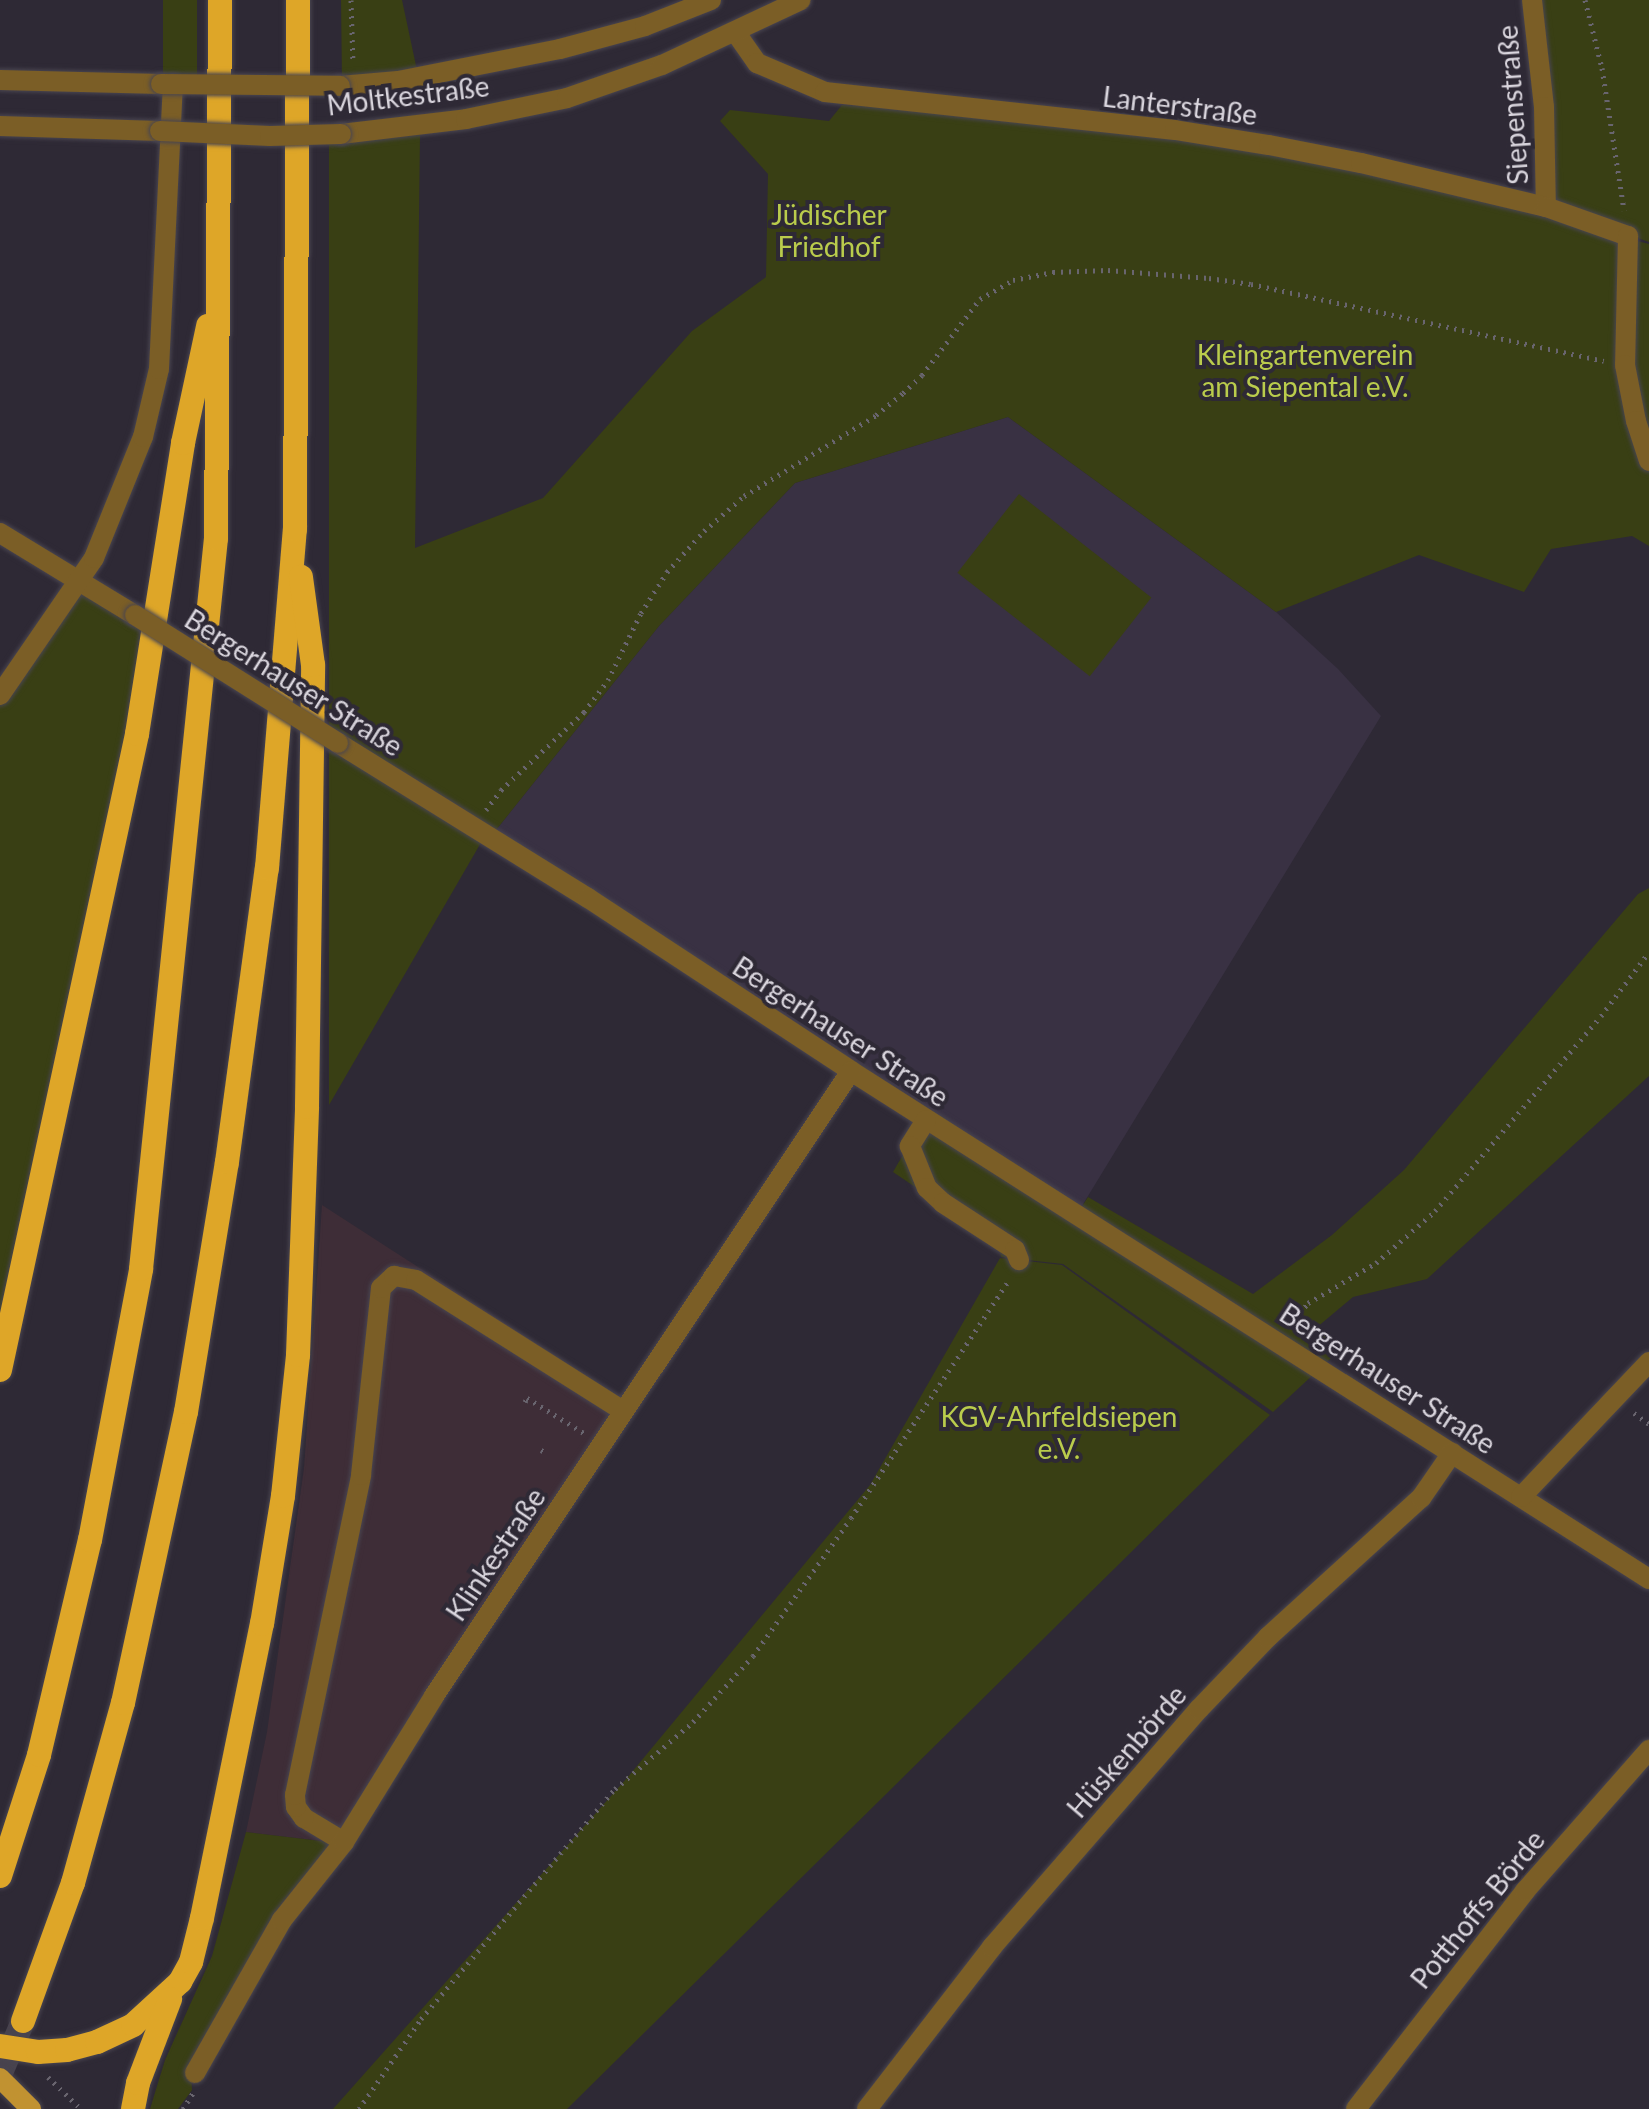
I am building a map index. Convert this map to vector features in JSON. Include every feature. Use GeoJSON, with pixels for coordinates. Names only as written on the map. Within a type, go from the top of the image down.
{"type":"FeatureCollection","features":[{"type":"Feature","properties":{"kind":"highway"},"geometry":{"type":"LineString","coordinates":[[0,1876],[39,1755],[90,1540],[141,1269],[216,538],[220,0]]}},
{"type":"Feature","properties":{"kind":"highway"},"geometry":{"type":"LineString","coordinates":[[23,2021],[73,1883],[116,1731],[186,1412],[225,1177],[267,868],[295,529],[298,0]]}},
{"type":"Feature","properties":{"kind":"highway"},"geometry":{"type":"LineString","coordinates":[[0,1370],[137,734],[183,443],[219,272]]}},
{"type":"Feature","properties":{"kind":"highway"},"geometry":{"type":"LineString","coordinates":[[133,2109],[138,2083],[174,1989],[191,1962],[200,1930],[259,1639],[283,1496],[298,1355],[307,1107],[313,665],[295,529]]}},
{"type":"Feature","properties":{"kind":"highway"},"geometry":{"type":"LineString","coordinates":[[0,2046],[38,2052],[97,2042],[133,2025],[174,1989]]}},
{"type":"Feature","properties":{"kind":"main road"},"geometry":{"type":"LineString","coordinates":[[0,2078],[31,2109]]}},
{"type":"Feature","properties":{"kind":"street","name":"Moltkestraße"},"geometry":{"type":"LineString","coordinates":[[0,80],[340,86],[398,81],[560,49],[645,26],[711,0]]}},
{"type":"Feature","properties":{"kind":"street","name":"Moltkestraße"},"geometry":{"type":"LineString","coordinates":[[0,126],[341,134],[466,119],[567,98],[649,70],[736,33],[801,0]]}},
{"type":"Feature","properties":{"kind":"street","name":"Siepenstraße"},"geometry":{"type":"LineString","coordinates":[[1532,0],[1544,107],[1546,207]]}},
{"type":"Feature","properties":{"kind":"street","name":"Lanterstraße"},"geometry":{"type":"LineString","coordinates":[[736,33],[757,63],[825,92],[1175,130],[1269,145],[1361,163],[1546,207],[1628,236]]}},
{"type":"Feature","properties":{"kind":"street"},"geometry":{"type":"LineString","coordinates":[[0,695],[94,558],[131,474],[152,399],[165,291],[169,163],[167,84]]}},
{"type":"Feature","properties":{"kind":"street"},"geometry":{"type":"LineString","coordinates":[[1628,236],[1625,365],[1649,461]]}},
{"type":"Feature","properties":{"kind":"street","name":"Bergerhauser Straße"},"geometry":{"type":"LineString","coordinates":[[0,533],[80,579],[473,827],[926,1120],[1649,1579]]}},
{"type":"Feature","properties":{"kind":"street","name":"Klinkestraße"},"geometry":{"type":"LineString","coordinates":[[195,2073],[282,1920],[344,1842],[434,1696],[851,1071]]}},
{"type":"Feature","properties":{"kind":"street"},"geometry":{"type":"LineString","coordinates":[[926,1120],[910,1146],[927,1188],[943,1203],[1015,1250],[1019,1260]]}},
{"type":"Feature","properties":{"kind":"street"},"geometry":{"type":"LineString","coordinates":[[344,1842],[304,1818],[296,1807],[295,1795],[361,1475],[381,1288],[394,1276],[416,1280],[623,1411]]}},
{"type":"Feature","properties":{"kind":"street"},"geometry":{"type":"LineString","coordinates":[[1521,1497],[1649,1362]]}},
{"type":"Feature","properties":{"kind":"street","name":"Hüskenbörde"},"geometry":{"type":"LineString","coordinates":[[867,2109],[992,1947],[1199,1709],[1268,1637],[1421,1498],[1452,1453]]}},
{"type":"Feature","properties":{"kind":"street","name":"Potthoffs Börde"},"geometry":{"type":"LineString","coordinates":[[1356,2109],[1525,1891],[1649,1750]]}},
{"type":"Feature","properties":{"kind":"path"},"geometry":{"type":"LineString","coordinates":[[351,0],[353,62]]}},
{"type":"Feature","properties":{"kind":"path"},"geometry":{"type":"LineString","coordinates":[[1585,0],[1602,68],[1628,236]]}},
{"type":"Feature","properties":{"kind":"path"},"geometry":{"type":"LineString","coordinates":[[473,827],[501,790],[584,712],[608,680],[641,613],[667,572],[704,531],[744,496],[876,415],[922,375],[980,299],[1013,280],[1053,272],[1108,270],[1237,282],[1625,365]]}},
{"type":"Feature","properties":{"kind":"path"},"geometry":{"type":"LineString","coordinates":[[1278,1342],[1308,1303],[1376,1263],[1435,1211],[1601,1016],[1649,952]]}},
{"type":"Feature","properties":{"kind":"path"},"geometry":{"type":"LineString","coordinates":[[359,2109],[421,2019],[615,1789],[693,1722],[753,1656],[851,1518],[1015,1272],[1019,1260]]}},
{"type":"Feature","properties":{"kind":"path"},"geometry":{"type":"LineString","coordinates":[[525,1402],[527,1398],[601,1444]]}},
{"type":"Feature","properties":{"kind":"path"},"geometry":{"type":"LineString","coordinates":[[43,2073],[81,2109]]}},
{"type":"Feature","properties":{"kind":"shaded area"},"geometry":{"type":"Polygon","coordinates":[[[1008,417],[1276,612],[1338,669],[1381,716],[1077,1214],[496,830],[659,626],[795,483],[1008,417]]]}},
{"type":"Feature","properties":{"kind":"shaded area"},"geometry":{"type":"Polygon","coordinates":[[[322,1205],[627,1402],[338,1843],[246,1832],[267,1732],[304,1468],[322,1205]]]}},
{"type":"Feature","properties":{"kind":"green space"},"geometry":{"type":"Polygon","coordinates":[[[163,0],[197,0],[197,82],[163,82],[163,0]]]}},
{"type":"Feature","properties":{"kind":"green space"},"geometry":{"type":"Polygon","coordinates":[[[341,0],[402,0],[418,75],[342,83],[341,0]]]}},
{"type":"Feature","properties":{"kind":"green space"},"geometry":{"type":"Polygon","coordinates":[[[1533,0],[1649,0],[1649,242],[1548,206],[1533,0]]]}},
{"type":"Feature","properties":{"kind":"green space","name":"Kleingartenverein am Siepental e.V."},"geometry":{"type":"Polygon","coordinates":[[[842,105],[1001,113],[1266,146],[1649,244],[1649,546],[1632,536],[1551,549],[1524,592],[1419,555],[1276,612],[1008,417],[795,483],[659,626],[496,830],[454,803],[450,809],[486,834],[329,1105],[329,144],[420,135],[415,548],[543,498],[692,331],[766,277],[768,174],[720,121],[730,110],[829,121],[842,105]]]}},
{"type":"Feature","properties":{"kind":"green space"},"geometry":{"type":"Polygon","coordinates":[[[1019,494],[1151,597],[1090,676],[957,573],[1019,494]]]}},
{"type":"Feature","properties":{"kind":"green space"},"geometry":{"type":"Polygon","coordinates":[[[80,582],[151,627],[0,1343],[0,700],[80,582]]]}},
{"type":"Feature","properties":{"kind":"green space"},"geometry":{"type":"Polygon","coordinates":[[[1649,888],[1649,1076],[1427,1279],[1353,1297],[1316,1328],[1344,1346],[1273,1412],[1063,1264],[1001,1257],[998,1243],[893,1172],[923,1120],[1076,1216],[1088,1197],[1253,1294],[1332,1235],[1404,1170],[1638,894],[1649,888]]]}},
{"type":"Feature","properties":{"kind":"green space","name":"KGV-Ahrfeldsiepen e.V."},"geometry":{"type":"Polygon","coordinates":[[[1000,1258],[1062,1265],[1270,1415],[567,2109],[333,2109],[627,1778],[870,1485],[1000,1258]]]}},
{"type":"Feature","properties":{"kind":"green space"},"geometry":{"type":"Polygon","coordinates":[[[246,1832],[338,1843],[191,2072],[192,2090],[178,2109],[150,2109],[165,2060],[212,1956],[246,1832]]]}},
{"type":"Feature","properties":{"kind":"tunnel"},"geometry":{"type":"LineString","coordinates":[[0,2075],[23,2021]]}},
{"type":"Feature","properties":{"kind":"park label","name":"Jüdischer Friedhof"},"geometry":{"type":"Point","coordinates":[829,230]}}]}
